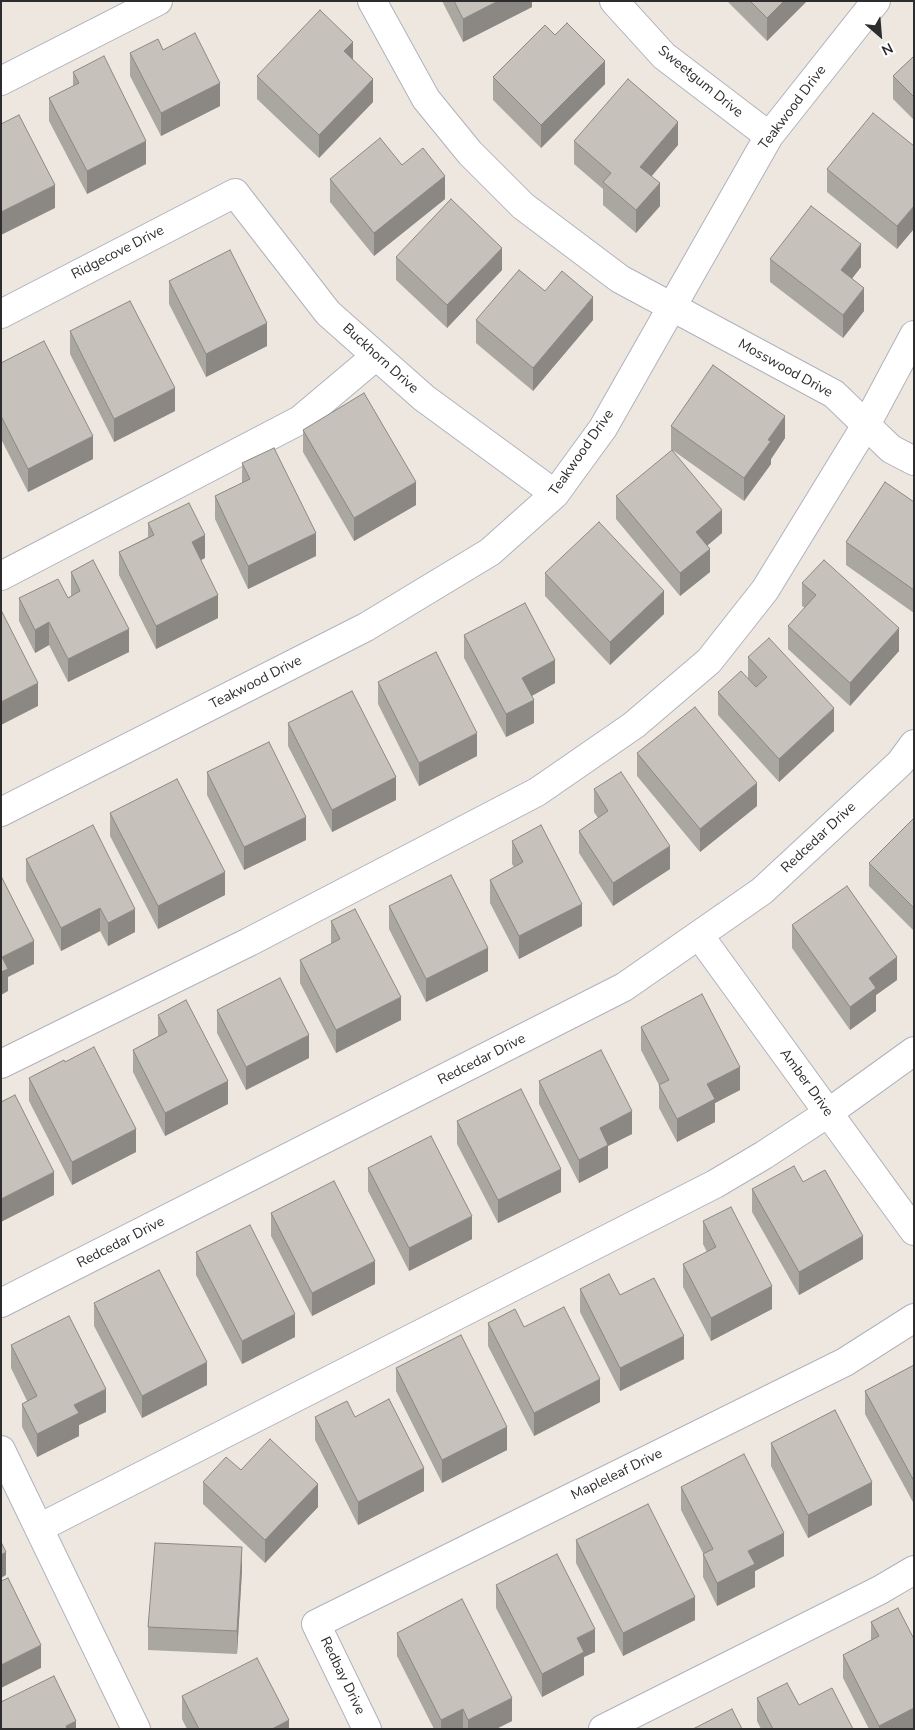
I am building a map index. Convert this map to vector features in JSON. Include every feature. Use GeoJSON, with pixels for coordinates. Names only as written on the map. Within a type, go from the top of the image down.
{"type":"FeatureCollection","features":[{"type":"Feature","properties":{"kind":"street"},"geometry":{"type":"LineString","coordinates":[[1,81],[158,1]]}},
{"type":"Feature","properties":{"kind":"street","name":"Mosswood Drive"},"geometry":{"type":"LineString","coordinates":[[372,1],[426,99],[470,153],[523,206],[620,279],[834,394],[891,449],[914,461]]}},
{"type":"Feature","properties":{"kind":"street","name":"Sweetgum Drive"},"geometry":{"type":"LineString","coordinates":[[614,1],[664,56],[769,136]]}},
{"type":"Feature","properties":{"kind":"street","name":"Teakwood Drive"},"geometry":{"type":"LineString","coordinates":[[1,812],[366,627],[490,552],[555,494],[603,428],[670,307],[769,136],[876,1]]}},
{"type":"Feature","properties":{"kind":"street","name":"Ridgecove Drive"},"geometry":{"type":"LineString","coordinates":[[1,314],[235,193]]}},
{"type":"Feature","properties":{"kind":"street","name":"Buckhorn Drive"},"geometry":{"type":"LineString","coordinates":[[235,193],[328,313],[424,398],[555,494]]}},
{"type":"Feature","properties":{"kind":"street"},"geometry":{"type":"LineString","coordinates":[[1,1064],[249,942],[538,792],[634,725],[709,661],[754,604],[817,507],[866,425],[914,335]]}},
{"type":"Feature","properties":{"kind":"street"},"geometry":{"type":"LineString","coordinates":[[1,576],[300,420],[376,356]]}},
{"type":"Feature","properties":{"kind":"street","name":"Redcedar Drive"},"geometry":{"type":"LineString","coordinates":[[1,1303],[624,987],[762,891],[900,763],[914,744]]}},
{"type":"Feature","properties":{"kind":"street","name":"Amber Drive"},"geometry":{"type":"LineString","coordinates":[[699,935],[914,1231]]}},
{"type":"Feature","properties":{"kind":"street"},"geometry":{"type":"LineString","coordinates":[[39,1528],[715,1184],[764,1155],[828,1113],[914,1051]]}},
{"type":"Feature","properties":{"kind":"street","name":"Mapleleaf Drive"},"geometry":{"type":"LineString","coordinates":[[316,1624],[845,1362],[914,1318]]}},
{"type":"Feature","properties":{"kind":"street"},"geometry":{"type":"LineString","coordinates":[[1,1450],[136,1729]]}},
{"type":"Feature","properties":{"kind":"street"},"geometry":{"type":"LineString","coordinates":[[603,1729],[880,1590],[914,1570]]}},
{"type":"Feature","properties":{"kind":"street","name":"Redbay Drive"},"geometry":{"type":"LineString","coordinates":[[316,1624],[367,1729]]}},
{"type":"Feature","properties":{"kind":"building"},"geometry":{"type":"Polygon","coordinates":[[[454,1],[498,1],[463,19],[454,1]]]}},
{"type":"Feature","properties":{"kind":"building"},"geometry":{"type":"Polygon","coordinates":[[[750,1],[784,1],[767,18],[750,1]]]}},
{"type":"Feature","properties":{"kind":"building"},"geometry":{"type":"Polygon","coordinates":[[[320,10],[353,42],[344,51],[373,79],[319,135],[257,76],[320,10]]]}},
{"type":"Feature","properties":{"kind":"building"},"geometry":{"type":"Polygon","coordinates":[[[567,23],[605,61],[541,125],[493,77],[545,25],[555,35],[567,23]]]}},
{"type":"Feature","properties":{"kind":"building"},"geometry":{"type":"Polygon","coordinates":[[[195,33],[220,83],[161,113],[130,53],[158,39],[163,50],[195,33]]]}},
{"type":"Feature","properties":{"kind":"building"},"geometry":{"type":"Polygon","coordinates":[[[104,56],[146,141],[87,171],[49,98],[79,83],[73,72],[104,56]]]}},
{"type":"Feature","properties":{"kind":"building"},"geometry":{"type":"Polygon","coordinates":[[[914,56],[914,97],[893,76],[914,56]]]}},
{"type":"Feature","properties":{"kind":"building"},"geometry":{"type":"Polygon","coordinates":[[[628,79],[678,122],[640,167],[660,183],[636,210],[603,182],[611,173],[574,141],[628,79]]]}},
{"type":"Feature","properties":{"kind":"building"},"geometry":{"type":"Polygon","coordinates":[[[873,113],[914,146],[914,206],[897,226],[827,169],[873,113]]]}},
{"type":"Feature","properties":{"kind":"building"},"geometry":{"type":"Polygon","coordinates":[[[19,115],[55,185],[1,212],[1,124],[19,115]]]}},
{"type":"Feature","properties":{"kind":"building"},"geometry":{"type":"Polygon","coordinates":[[[380,138],[402,165],[423,148],[445,176],[374,233],[330,179],[380,138]]]}},
{"type":"Feature","properties":{"kind":"building"},"geometry":{"type":"Polygon","coordinates":[[[451,199],[502,248],[447,305],[396,257],[451,199]]]}},
{"type":"Feature","properties":{"kind":"building"},"geometry":{"type":"Polygon","coordinates":[[[811,206],[861,244],[841,270],[864,288],[843,315],[770,259],[811,206]]]}},
{"type":"Feature","properties":{"kind":"building"},"geometry":{"type":"Polygon","coordinates":[[[230,250],[267,323],[206,354],[169,281],[230,250]]]}},
{"type":"Feature","properties":{"kind":"building"},"geometry":{"type":"Polygon","coordinates":[[[519,270],[545,291],[562,271],[593,297],[533,368],[476,320],[519,270]]]}},
{"type":"Feature","properties":{"kind":"building"},"geometry":{"type":"Polygon","coordinates":[[[130,301],[175,388],[114,419],[70,331],[130,301]]]}},
{"type":"Feature","properties":{"kind":"building"},"geometry":{"type":"Polygon","coordinates":[[[44,341],[93,436],[28,469],[1,416],[1,363],[44,341]]]}},
{"type":"Feature","properties":{"kind":"building"},"geometry":{"type":"Polygon","coordinates":[[[713,365],[785,416],[768,440],[771,441],[744,478],[671,426],[713,365]]]}},
{"type":"Feature","properties":{"kind":"building"},"geometry":{"type":"Polygon","coordinates":[[[364,393],[416,482],[354,518],[303,430],[364,393]]]}},
{"type":"Feature","properties":{"kind":"building"},"geometry":{"type":"Polygon","coordinates":[[[274,448],[316,533],[248,566],[215,496],[250,479],[242,463],[274,448]]]}},
{"type":"Feature","properties":{"kind":"building"},"geometry":{"type":"Polygon","coordinates":[[[672,450],[722,510],[696,532],[710,549],[680,573],[616,496],[672,450]]]}},
{"type":"Feature","properties":{"kind":"building"},"geometry":{"type":"Polygon","coordinates":[[[885,482],[914,502],[914,590],[846,542],[885,482]]]}},
{"type":"Feature","properties":{"kind":"building"},"geometry":{"type":"Polygon","coordinates":[[[189,503],[205,535],[192,542],[218,595],[156,626],[119,552],[154,535],[148,523],[189,503]]]}},
{"type":"Feature","properties":{"kind":"building"},"geometry":{"type":"Polygon","coordinates":[[[599,522],[664,591],[610,642],[545,573],[599,522]]]}},
{"type":"Feature","properties":{"kind":"building"},"geometry":{"type":"Polygon","coordinates":[[[93,560],[129,629],[68,659],[49,622],[35,630],[19,598],[58,579],[68,598],[80,591],[71,572],[93,560]]]}},
{"type":"Feature","properties":{"kind":"building"},"geometry":{"type":"Polygon","coordinates":[[[824,560],[899,628],[850,683],[788,626],[816,595],[802,583],[824,560]]]}},
{"type":"Feature","properties":{"kind":"building"},"geometry":{"type":"Polygon","coordinates":[[[525,603],[555,660],[522,678],[534,700],[506,714],[464,635],[525,603]]]}},
{"type":"Feature","properties":{"kind":"building"},"geometry":{"type":"Polygon","coordinates":[[[1,610],[38,683],[1,702],[1,610]]]}},
{"type":"Feature","properties":{"kind":"building"},"geometry":{"type":"Polygon","coordinates":[[[769,638],[834,708],[779,759],[718,692],[741,671],[756,687],[767,677],[748,657],[769,638]]]}},
{"type":"Feature","properties":{"kind":"building"},"geometry":{"type":"Polygon","coordinates":[[[436,652],[477,733],[419,763],[378,682],[436,652]]]}},
{"type":"Feature","properties":{"kind":"building"},"geometry":{"type":"Polygon","coordinates":[[[352,691],[396,777],[332,810],[288,723],[352,691]]]}},
{"type":"Feature","properties":{"kind":"building"},"geometry":{"type":"Polygon","coordinates":[[[695,707],[757,783],[700,829],[637,753],[695,707]]]}},
{"type":"Feature","properties":{"kind":"building"},"geometry":{"type":"Polygon","coordinates":[[[269,742],[306,817],[244,847],[207,772],[269,742]]]}},
{"type":"Feature","properties":{"kind":"building"},"geometry":{"type":"Polygon","coordinates":[[[621,772],[670,846],[613,883],[579,831],[608,811],[594,789],[621,772]]]}},
{"type":"Feature","properties":{"kind":"building"},"geometry":{"type":"Polygon","coordinates":[[[177,779],[225,872],[158,906],[110,813],[177,779]]]}},
{"type":"Feature","properties":{"kind":"building"},"geometry":{"type":"Polygon","coordinates":[[[914,818],[914,908],[869,863],[914,818]]]}},
{"type":"Feature","properties":{"kind":"building"},"geometry":{"type":"Polygon","coordinates":[[[93,825],[135,909],[108,923],[100,908],[61,928],[26,859],[93,825]]]}},
{"type":"Feature","properties":{"kind":"building"},"geometry":{"type":"Polygon","coordinates":[[[541,825],[582,904],[519,936],[490,880],[523,862],[512,841],[541,825]]]}},
{"type":"Feature","properties":{"kind":"building"},"geometry":{"type":"Polygon","coordinates":[[[451,875],[488,948],[426,979],[389,906],[451,875]]]}},
{"type":"Feature","properties":{"kind":"building"},"geometry":{"type":"Polygon","coordinates":[[[1,876],[34,941],[2,957],[8,969],[1,972],[1,876]]]}},
{"type":"Feature","properties":{"kind":"building"},"geometry":{"type":"Polygon","coordinates":[[[847,886],[897,957],[869,978],[876,988],[850,1007],[792,925],[847,886]]]}},
{"type":"Feature","properties":{"kind":"building"},"geometry":{"type":"Polygon","coordinates":[[[355,909],[401,997],[336,1030],[300,960],[340,939],[331,921],[355,909]]]}},
{"type":"Feature","properties":{"kind":"building"},"geometry":{"type":"Polygon","coordinates":[[[280,978],[309,1035],[246,1067],[217,1010],[280,978]]]}},
{"type":"Feature","properties":{"kind":"building"},"geometry":{"type":"Polygon","coordinates":[[[702,994],[740,1067],[707,1084],[715,1099],[677,1119],[659,1085],[669,1080],[641,1027],[702,994]]]}},
{"type":"Feature","properties":{"kind":"building"},"geometry":{"type":"Polygon","coordinates":[[[186,1000],[228,1081],[165,1113],[133,1050],[167,1032],[158,1015],[186,1000]]]}},
{"type":"Feature","properties":{"kind":"building"},"geometry":{"type":"Polygon","coordinates":[[[94,1047],[136,1129],[72,1162],[29,1078],[94,1047]]]}},
{"type":"Feature","properties":{"kind":"building"},"geometry":{"type":"Polygon","coordinates":[[[601,1050],[632,1111],[600,1128],[608,1145],[579,1160],[539,1081],[601,1050]]]}},
{"type":"Feature","properties":{"kind":"building"},"geometry":{"type":"Polygon","coordinates":[[[521,1089],[561,1169],[498,1200],[457,1121],[521,1089]]]}},
{"type":"Feature","properties":{"kind":"building"},"geometry":{"type":"Polygon","coordinates":[[[15,1095],[54,1172],[1,1199],[1,1102],[15,1095]]]}},
{"type":"Feature","properties":{"kind":"building"},"geometry":{"type":"Polygon","coordinates":[[[431,1136],[472,1216],[409,1248],[368,1168],[431,1136]]]}},
{"type":"Feature","properties":{"kind":"building"},"geometry":{"type":"Polygon","coordinates":[[[794,1166],[803,1182],[825,1170],[863,1236],[799,1272],[752,1189],[794,1166]]]}},
{"type":"Feature","properties":{"kind":"building"},"geometry":{"type":"Polygon","coordinates":[[[334,1181],[375,1261],[312,1293],[271,1213],[334,1181]]]}},
{"type":"Feature","properties":{"kind":"building"},"geometry":{"type":"Polygon","coordinates":[[[731,1207],[772,1286],[711,1318],[683,1264],[716,1247],[703,1221],[731,1207]]]}},
{"type":"Feature","properties":{"kind":"building"},"geometry":{"type":"Polygon","coordinates":[[[250,1225],[295,1314],[242,1341],[196,1252],[250,1225]]]}},
{"type":"Feature","properties":{"kind":"building"},"geometry":{"type":"Polygon","coordinates":[[[159,1270],[207,1362],[142,1396],[94,1303],[159,1270]]]}},
{"type":"Feature","properties":{"kind":"building"},"geometry":{"type":"Polygon","coordinates":[[[609,1274],[620,1295],[654,1278],[684,1336],[620,1368],[580,1289],[609,1274]]]}},
{"type":"Feature","properties":{"kind":"building"},"geometry":{"type":"Polygon","coordinates":[[[564,1307],[600,1379],[534,1413],[488,1323],[515,1309],[524,1327],[564,1307]]]}},
{"type":"Feature","properties":{"kind":"building"},"geometry":{"type":"Polygon","coordinates":[[[69,1316],[106,1389],[74,1405],[79,1413],[37,1434],[22,1404],[37,1396],[11,1345],[69,1316]]]}},
{"type":"Feature","properties":{"kind":"building"},"geometry":{"type":"Polygon","coordinates":[[[461,1335],[507,1427],[442,1460],[396,1368],[461,1335]]]}},
{"type":"Feature","properties":{"kind":"building"},"geometry":{"type":"Polygon","coordinates":[[[914,1365],[914,1481],[865,1391],[914,1365]]]}},
{"type":"Feature","properties":{"kind":"building"},"geometry":{"type":"Polygon","coordinates":[[[389,1399],[424,1468],[358,1502],[315,1417],[347,1401],[355,1417],[389,1399]]]}},
{"type":"Feature","properties":{"kind":"building"},"geometry":{"type":"Polygon","coordinates":[[[835,1410],[872,1482],[808,1515],[771,1443],[835,1410]]]}},
{"type":"Feature","properties":{"kind":"building"},"geometry":{"type":"Polygon","coordinates":[[[270,1439],[318,1484],[265,1540],[203,1482],[226,1457],[241,1470],[270,1439]]]}},
{"type":"Feature","properties":{"kind":"building"},"geometry":{"type":"Polygon","coordinates":[[[744,1454],[784,1533],[748,1551],[755,1564],[717,1583],[703,1554],[713,1549],[681,1487],[744,1454]]]}},
{"type":"Feature","properties":{"kind":"building"},"geometry":{"type":"Polygon","coordinates":[[[648,1504],[695,1597],[623,1633],[576,1540],[648,1504]]]}},
{"type":"Feature","properties":{"kind":"building"},"geometry":{"type":"Polygon","coordinates":[[[1,1542],[6,1552],[1,1555],[1,1542]]]}},
{"type":"Feature","properties":{"kind":"building"},"geometry":{"type":"Polygon","coordinates":[[[155,1543],[242,1547],[237,1631],[148,1627],[155,1543]]]}},
{"type":"Feature","properties":{"kind":"building"},"geometry":{"type":"Polygon","coordinates":[[[557,1554],[595,1629],[577,1638],[584,1652],[542,1674],[496,1585],[557,1554]]]}},
{"type":"Feature","properties":{"kind":"building"},"geometry":{"type":"Polygon","coordinates":[[[8,1578],[41,1645],[1,1665],[1,1581],[8,1578]]]}},
{"type":"Feature","properties":{"kind":"building"},"geometry":{"type":"Polygon","coordinates":[[[462,1599],[512,1698],[468,1720],[463,1709],[441,1720],[397,1633],[462,1599]]]}},
{"type":"Feature","properties":{"kind":"building"},"geometry":{"type":"Polygon","coordinates":[[[898,1608],[914,1639],[914,1708],[879,1726],[843,1655],[879,1636],[871,1622],[898,1608]]]}},
{"type":"Feature","properties":{"kind":"building"},"geometry":{"type":"Polygon","coordinates":[[[257,1658],[289,1720],[272,1729],[199,1729],[182,1696],[257,1658]]]}},
{"type":"Feature","properties":{"kind":"building"},"geometry":{"type":"Polygon","coordinates":[[[54,1676],[76,1721],[66,1726],[67,1729],[1,1729],[1,1702],[54,1676]]]}},
{"type":"Feature","properties":{"kind":"building"},"geometry":{"type":"Polygon","coordinates":[[[787,1683],[799,1705],[832,1688],[853,1729],[773,1729],[757,1698],[787,1683]]]}},
{"type":"Feature","properties":{"kind":"building"},"geometry":{"type":"Polygon","coordinates":[[[732,1709],[742,1729],[693,1729],[732,1709]]]}}]}
